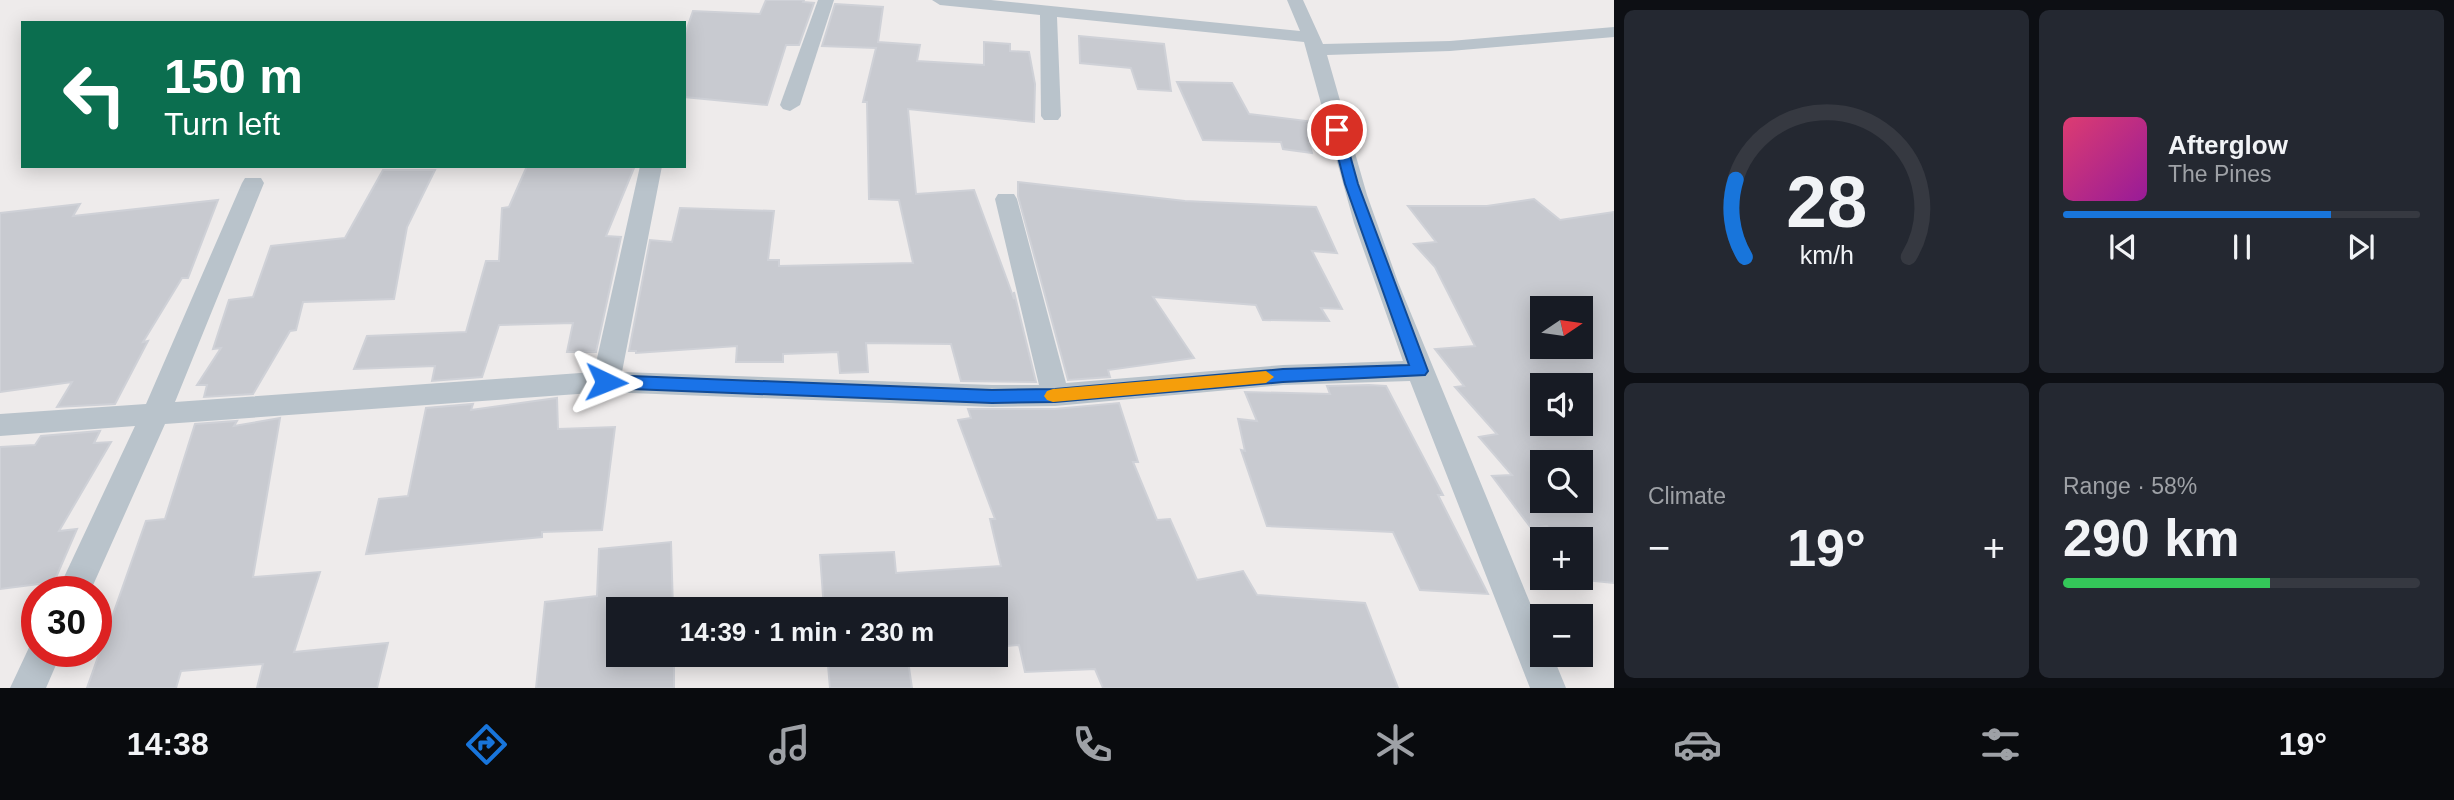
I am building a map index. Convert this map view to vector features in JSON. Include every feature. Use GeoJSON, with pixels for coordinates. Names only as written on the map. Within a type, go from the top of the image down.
{"type":"FeatureCollection","features":[{"type":"Feature","properties":{"kind":"street"},"geometry":{"type":"LineString","coordinates":[[790,105],[826,0]]}},
{"type":"Feature","properties":{"kind":"street"},"geometry":{"type":"LineString","coordinates":[[940,0],[1313,44],[1450,46],[1614,32]]}},
{"type":"Feature","properties":{"kind":"street"},"geometry":{"type":"LineString","coordinates":[[1295,0],[1313,44],[1351,184],[1419,371],[1548,688]]}},
{"type":"Feature","properties":{"kind":"street"},"geometry":{"type":"LineString","coordinates":[[1048,11],[1051,117]]}},
{"type":"Feature","properties":{"kind":"street"},"geometry":{"type":"LineString","coordinates":[[606,382],[651,168]]}},
{"type":"Feature","properties":{"kind":"street"},"geometry":{"type":"LineString","coordinates":[[80,576],[156,412],[253,183]]}},
{"type":"Feature","properties":{"kind":"street"},"geometry":{"type":"LineString","coordinates":[[1006,199],[1055,396]]}},
{"type":"Feature","properties":{"kind":"street"},"geometry":{"type":"LineString","coordinates":[[0,425],[606,382],[1055,396],[1283,376],[1419,371]]}},
{"type":"Feature","properties":{"kind":"street"},"geometry":{"type":"LineString","coordinates":[[28,688],[38,667]]}},
{"type":"Feature","properties":{"kind":"building"},"geometry":{"type":"Polygon","coordinates":[[[766,0],[804,0],[803,2],[814,3],[799,45],[786,45],[767,105],[686,97],[686,31],[693,11],[760,14],[766,0]]]}},
{"type":"Feature","properties":{"kind":"building"},"geometry":{"type":"Polygon","coordinates":[[[835,4],[883,7],[878,42],[920,45],[917,61],[984,65],[984,42],[1010,44],[1010,51],[1029,52],[1035,84],[1034,122],[908,109],[916,194],[974,190],[1014,299],[1014,292],[1036,382],[961,381],[951,344],[866,343],[868,372],[840,373],[838,352],[783,354],[783,362],[736,362],[737,346],[636,353],[629,351],[650,240],[672,242],[680,208],[774,211],[768,260],[779,260],[779,266],[913,263],[899,200],[869,199],[867,102],[863,102],[876,48],[822,46],[835,4]]]}},
{"type":"Feature","properties":{"kind":"building"},"geometry":{"type":"Polygon","coordinates":[[[1079,36],[1164,44],[1171,91],[1138,89],[1131,68],[1080,63],[1079,36]]]}},
{"type":"Feature","properties":{"kind":"building"},"geometry":{"type":"Polygon","coordinates":[[[1177,82],[1232,83],[1249,114],[1323,123],[1321,143],[1309,143],[1312,153],[1283,149],[1281,142],[1203,140],[1177,82]]]}},
{"type":"Feature","properties":{"kind":"building"},"geometry":{"type":"Polygon","coordinates":[[[526,168],[634,168],[606,236],[621,237],[596,352],[567,352],[573,323],[499,325],[482,377],[432,381],[435,366],[354,369],[367,336],[466,332],[486,261],[499,261],[502,208],[509,207],[526,168]]]}},
{"type":"Feature","properties":{"kind":"building"},"geometry":{"type":"Polygon","coordinates":[[[383,170],[435,170],[407,227],[394,299],[303,302],[296,330],[290,331],[253,394],[204,397],[207,385],[197,385],[221,348],[213,349],[229,300],[253,297],[271,246],[345,238],[383,170]]]}},
{"type":"Feature","properties":{"kind":"building"},"geometry":{"type":"Polygon","coordinates":[[[1018,182],[1185,201],[1316,207],[1337,253],[1312,251],[1342,309],[1321,308],[1329,321],[1263,320],[1256,305],[1153,297],[1194,358],[1108,370],[1110,377],[1068,380],[1018,196],[1018,182]]]}},
{"type":"Feature","properties":{"kind":"building"},"geometry":{"type":"Polygon","coordinates":[[[1534,199],[1560,220],[1614,212],[1614,583],[1593,581],[1593,527],[1530,527],[1492,476],[1512,475],[1479,437],[1497,434],[1455,387],[1464,386],[1435,349],[1475,346],[1435,267],[1414,244],[1436,242],[1408,206],[1487,206],[1534,199]]]}},
{"type":"Feature","properties":{"kind":"building"},"geometry":{"type":"Polygon","coordinates":[[[218,200],[188,278],[182,278],[143,342],[148,341],[115,404],[57,407],[72,382],[0,392],[0,213],[80,204],[73,216],[218,200]]]}},
{"type":"Feature","properties":{"kind":"building"},"geometry":{"type":"Polygon","coordinates":[[[1327,386],[1386,386],[1443,495],[1438,495],[1488,594],[1420,590],[1393,532],[1267,526],[1241,450],[1245,451],[1238,419],[1257,421],[1245,392],[1330,394],[1327,386]]]}},
{"type":"Feature","properties":{"kind":"building"},"geometry":{"type":"Polygon","coordinates":[[[557,398],[558,429],[615,427],[602,530],[542,532],[542,537],[366,554],[379,499],[408,496],[426,408],[473,404],[471,410],[557,398]]]}},
{"type":"Feature","properties":{"kind":"building"},"geometry":{"type":"Polygon","coordinates":[[[1119,403],[1138,462],[1133,462],[1157,520],[1170,519],[1197,580],[1243,571],[1257,595],[1365,603],[1398,688],[1103,688],[1095,669],[1025,672],[1019,645],[1008,646],[1008,597],[823,597],[820,555],[894,552],[896,573],[1001,566],[990,519],[995,519],[958,420],[971,418],[968,409],[1055,409],[1119,403]]]}},
{"type":"Feature","properties":{"kind":"building"},"geometry":{"type":"Polygon","coordinates":[[[280,418],[253,577],[320,572],[294,652],[388,643],[377,688],[257,688],[263,664],[181,671],[176,688],[87,688],[94,667],[112,667],[112,617],[146,521],[165,519],[195,424],[237,421],[234,426],[280,418]]]}},
{"type":"Feature","properties":{"kind":"building"},"geometry":{"type":"Polygon","coordinates":[[[100,431],[94,443],[111,442],[59,531],[77,529],[57,576],[21,576],[21,586],[0,589],[0,447],[35,445],[41,436],[100,431]]]}},
{"type":"Feature","properties":{"kind":"building"},"geometry":{"type":"Polygon","coordinates":[[[671,542],[673,597],[606,597],[606,667],[674,667],[674,688],[536,688],[545,602],[597,596],[599,549],[671,542]]]}},
{"type":"Feature","properties":{"kind":"building"},"geometry":{"type":"Polygon","coordinates":[[[828,667],[909,667],[912,688],[830,688],[828,667]]]}},
{"type":"Feature","properties":{"kind":"slow traffic"},"geometry":{"type":"LineString","coordinates":[[1053,396],[1266,377]]}},
{"type":"Feature","properties":{"kind":"route"},"geometry":{"type":"LineString","coordinates":[[606,382],[1055,396],[1283,376],[1419,371],[1351,184],[1337,130]]}}]}
